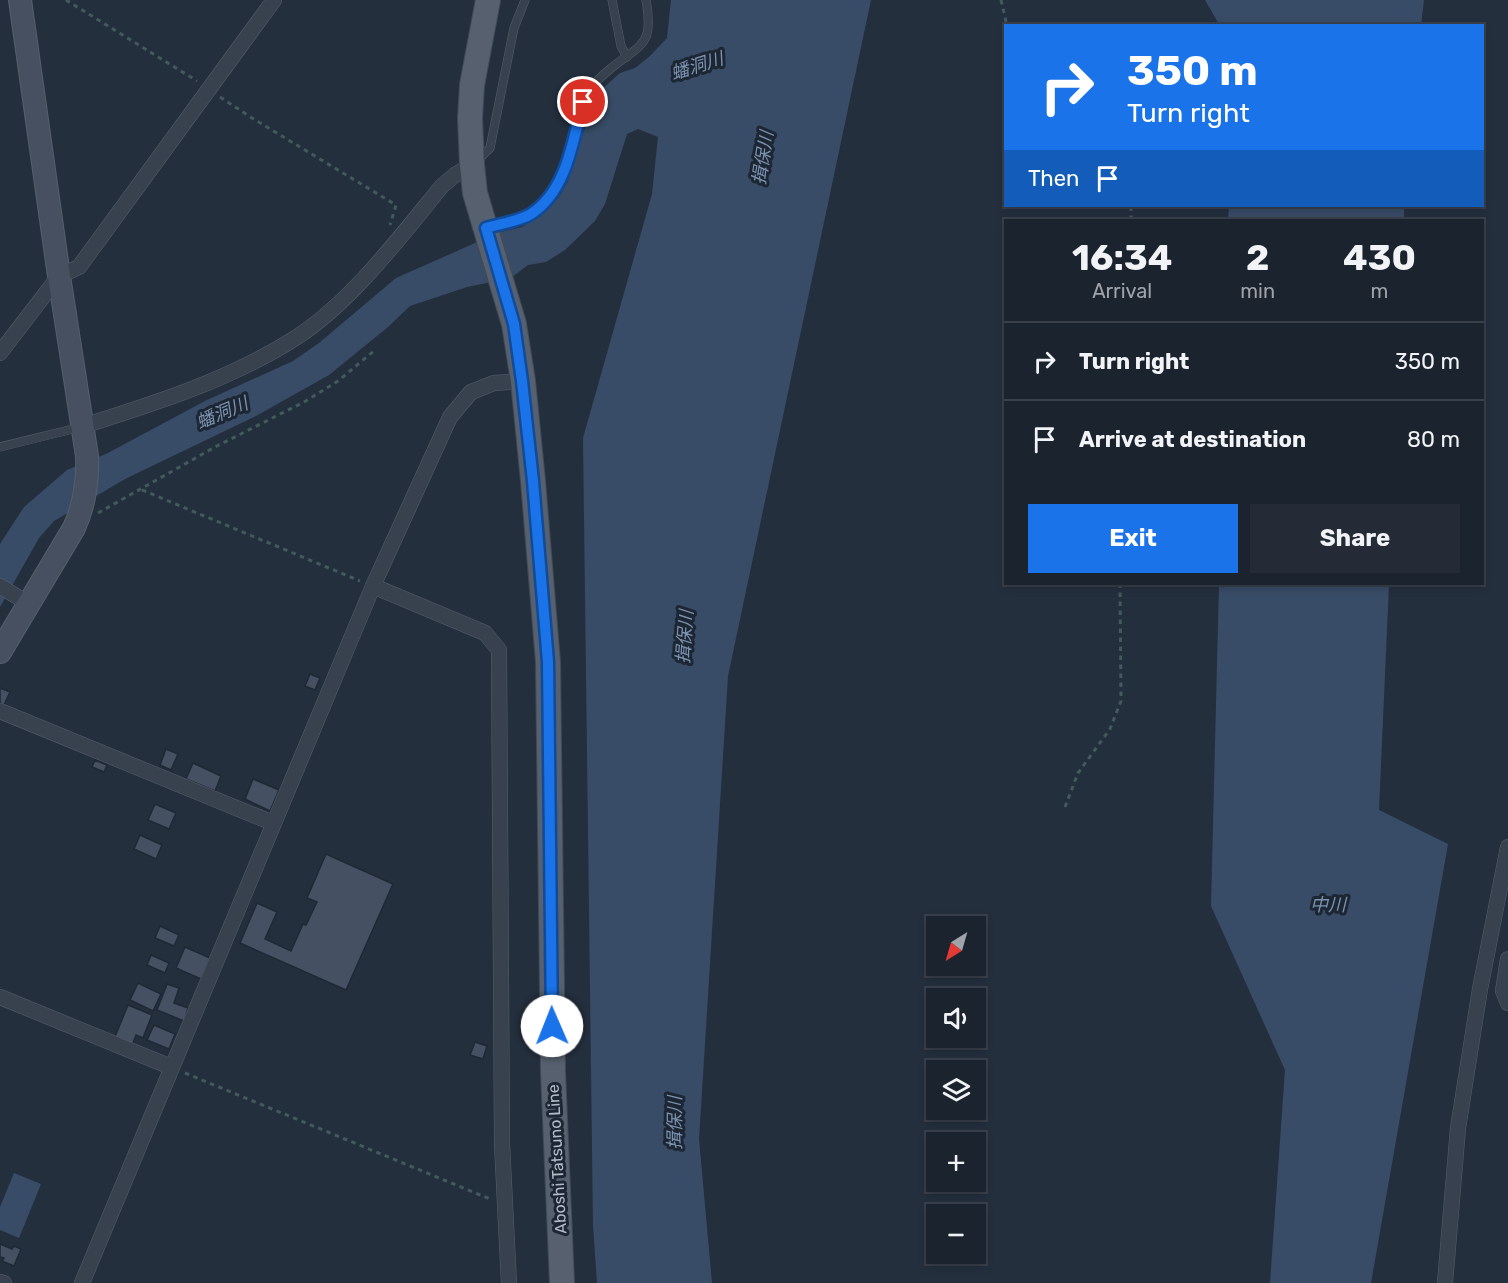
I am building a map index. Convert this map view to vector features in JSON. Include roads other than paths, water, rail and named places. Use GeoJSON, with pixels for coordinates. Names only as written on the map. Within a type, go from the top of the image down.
{"type":"FeatureCollection","features":[{"type":"Feature","properties":{"kind":"main road","name":"Aboshi Tatsuno Line"},"geometry":{"type":"LineString","coordinates":[[488,0],[472,85],[470,118],[472,165],[475,193],[514,324],[533,481],[548,662],[553,1072],[562,1283]]}},
{"type":"Feature","properties":{"kind":"street"},"geometry":{"type":"LineString","coordinates":[[0,652],[74,528],[86,497],[87,456],[20,0]]}},
{"type":"Feature","properties":{"kind":"street"},"geometry":{"type":"LineString","coordinates":[[0,353],[59,276],[79,267],[274,0]]}},
{"type":"Feature","properties":{"kind":"street"},"geometry":{"type":"LineString","coordinates":[[83,426],[166,400],[232,372],[298,336],[335,306],[362,279],[442,186],[472,165]]}},
{"type":"Feature","properties":{"kind":"street"},"geometry":{"type":"LineString","coordinates":[[82,1283],[373,586],[450,417],[471,392],[494,383],[522,381]]}},
{"type":"Feature","properties":{"kind":"street"},"geometry":{"type":"LineString","coordinates":[[0,586],[28,604]]}},
{"type":"Feature","properties":{"kind":"street"},"geometry":{"type":"LineString","coordinates":[[373,586],[485,633],[500,650],[502,1144],[509,1283]]}},
{"type":"Feature","properties":{"kind":"street"},"geometry":{"type":"LineString","coordinates":[[0,711],[273,823]]}},
{"type":"Feature","properties":{"kind":"street"},"geometry":{"type":"LineString","coordinates":[[1445,1283],[1458,1128],[1480,988],[1508,847]]}},
{"type":"Feature","properties":{"kind":"street"},"geometry":{"type":"LineString","coordinates":[[1508,958],[1503,991],[1508,1003]]}},
{"type":"Feature","properties":{"kind":"street"},"geometry":{"type":"LineString","coordinates":[[0,997],[171,1067]]}},
{"type":"Feature","properties":{"kind":"lane"},"geometry":{"type":"LineString","coordinates":[[472,165],[490,148],[514,28],[525,0]]}},
{"type":"Feature","properties":{"kind":"lane"},"geometry":{"type":"LineString","coordinates":[[612,0],[621,46],[627,57]]}},
{"type":"Feature","properties":{"kind":"lane"},"geometry":{"type":"LineString","coordinates":[[486,228],[529,215],[544,203],[563,174],[583,102],[596,81],[642,46],[648,34],[646,0]]}},
{"type":"Feature","properties":{"kind":"lane"},"geometry":{"type":"LineString","coordinates":[[0,447],[83,426]]}},
{"type":"Feature","properties":{"kind":"water"},"geometry":{"type":"Polygon","coordinates":[[[671,0],[871,0],[728,676],[699,1139],[712,1283],[597,1283],[593,1225],[583,438],[652,194],[658,137],[638,129],[627,134],[605,204],[595,221],[565,250],[546,262],[528,265],[511,278],[467,287],[410,306],[329,375],[256,416],[125,479],[54,521],[39,538],[0,607],[0,544],[24,507],[67,470],[106,454],[205,401],[293,361],[319,343],[396,278],[500,232],[522,227],[547,210],[559,197],[568,181],[592,105],[600,91],[620,73],[635,68],[667,38],[671,0]]]}},
{"type":"Feature","properties":{"kind":"water"},"geometry":{"type":"Polygon","coordinates":[[[1205,0],[1424,0],[1421,24],[1219,24],[1205,0]]]}},
{"type":"Feature","properties":{"kind":"water"},"geometry":{"type":"Polygon","coordinates":[[[1229,207],[1404,207],[1404,219],[1228,219],[1229,207]]]}},
{"type":"Feature","properties":{"kind":"water","name":"中川"},"geometry":{"type":"Polygon","coordinates":[[[1219,585],[1389,585],[1379,810],[1448,844],[1371,1283],[1270,1283],[1285,1070],[1211,906],[1219,585]]]}},
{"type":"Feature","properties":{"kind":"water"},"geometry":{"type":"Polygon","coordinates":[[[14,1173],[41,1184],[19,1238],[0,1230],[0,1207],[14,1173]]]}},
{"type":"Feature","properties":{"kind":"water label","name":"蟠洞川"},"geometry":{"type":"Point","coordinates":[697,66]}},
{"type":"Feature","properties":{"kind":"water label","name":"揖保川"},"geometry":{"type":"Point","coordinates":[763,158]}},
{"type":"Feature","properties":{"kind":"water label","name":"蟠洞川"},"geometry":{"type":"Point","coordinates":[222,413]}},
{"type":"Feature","properties":{"kind":"water label","name":"揖保川"},"geometry":{"type":"Point","coordinates":[685,637]}},
{"type":"Feature","properties":{"kind":"water label","name":"揖保川"},"geometry":{"type":"Point","coordinates":[675,1123]}}]}
